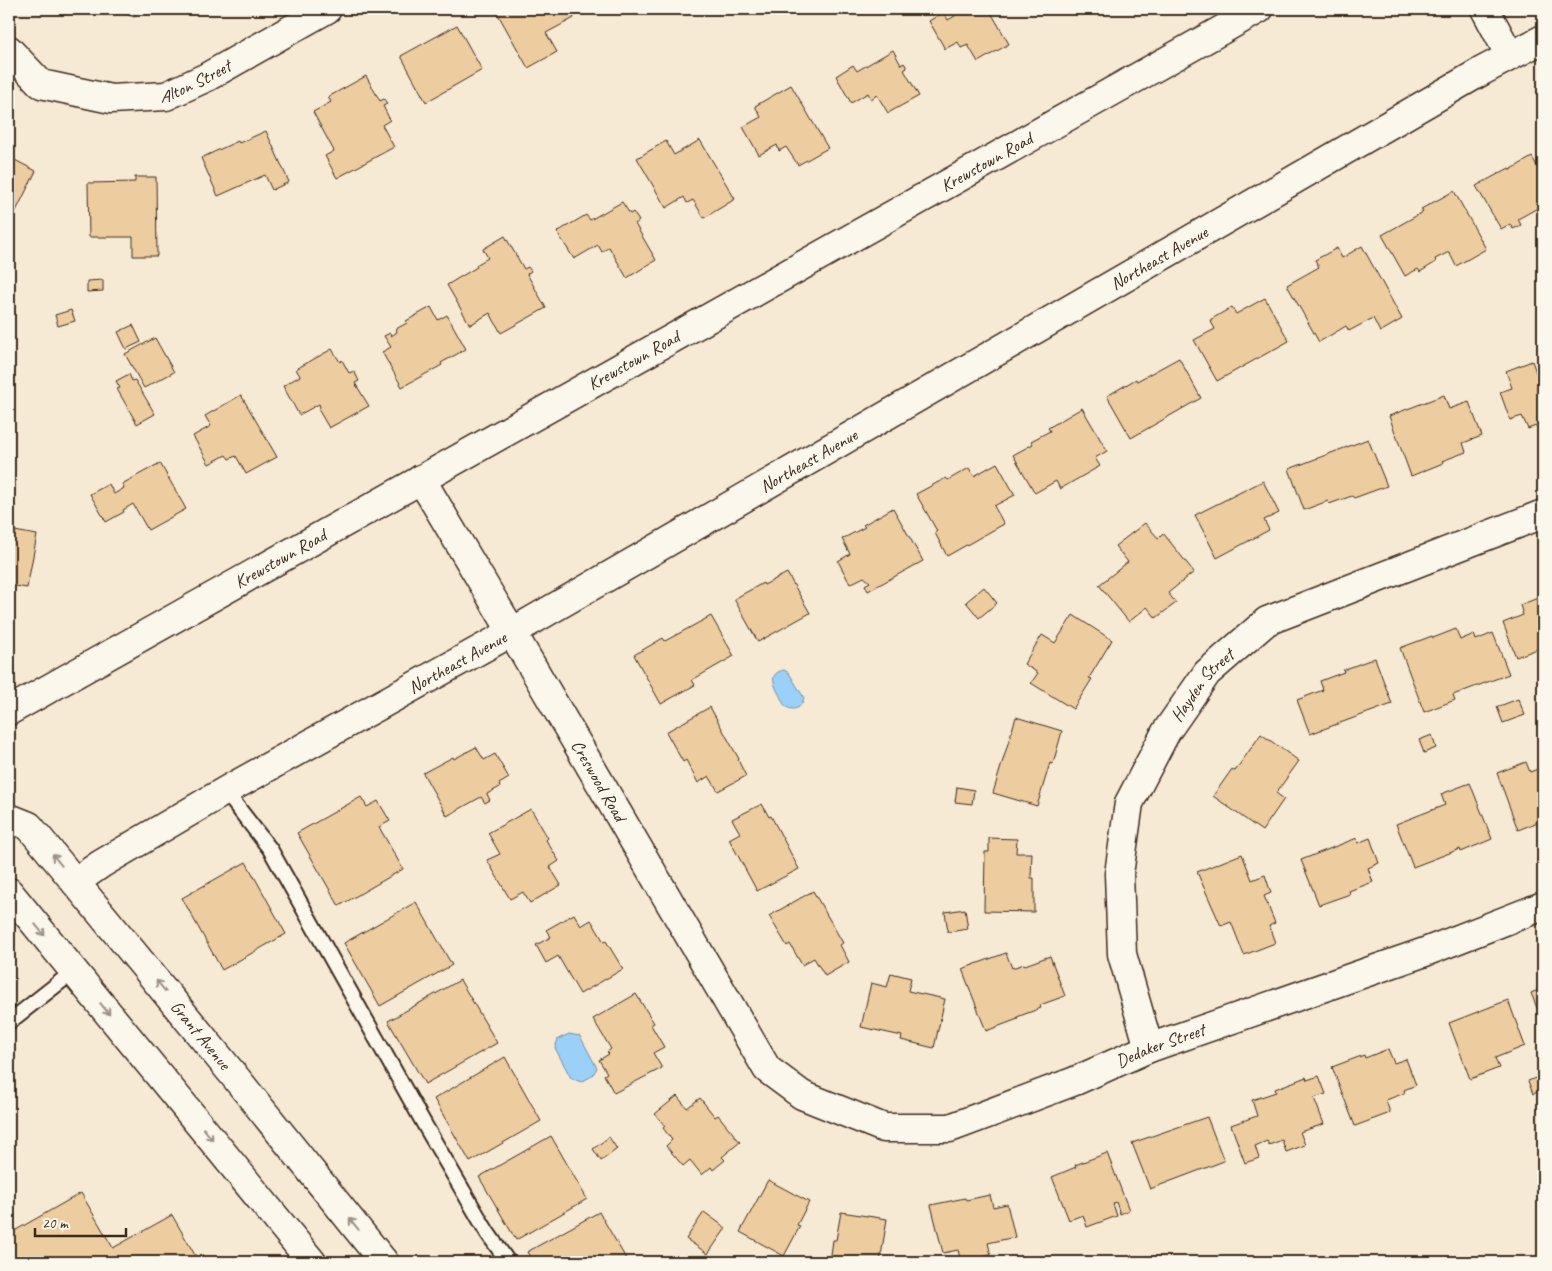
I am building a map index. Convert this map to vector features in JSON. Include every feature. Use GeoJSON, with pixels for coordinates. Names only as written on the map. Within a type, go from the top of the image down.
{"type":"FeatureCollection","features":[{"type":"Feature","properties":{"kind":"street","name":"Alton Street"},"geometry":{"type":"LineString","coordinates":[[9,50],[41,84],[111,99],[166,96],[207,77],[327,9]]}},
{"type":"Feature","properties":{"kind":"street","name":"Krewstown Road"},"geometry":{"type":"LineString","coordinates":[[9,711],[1259,9]]}},
{"type":"Feature","properties":{"kind":"street"},"geometry":{"type":"LineString","coordinates":[[1484,9],[1510,56]]}},
{"type":"Feature","properties":{"kind":"street","name":"Northeast Avenue"},"geometry":{"type":"LineString","coordinates":[[75,882],[101,864],[225,792],[512,632],[1482,71],[1543,39]]}},
{"type":"Feature","properties":{"kind":"street","name":"Creswood Road"},"geometry":{"type":"LineString","coordinates":[[421,479],[767,1069],[780,1078]]}},
{"type":"Feature","properties":{"kind":"street","name":"Hayden Street"},"geometry":{"type":"LineString","coordinates":[[1149,1048],[1122,954],[1119,874],[1129,802],[1166,732],[1207,674],[1267,621],[1543,514]]}},
{"type":"Feature","properties":{"kind":"street","name":"Grant Avenue"},"geometry":{"type":"LineString","coordinates":[[9,818],[29,826],[384,1262]]}},
{"type":"Feature","properties":{"kind":"street"},"geometry":{"type":"LineString","coordinates":[[9,892],[312,1262]]}},
{"type":"Feature","properties":{"kind":"street","name":"Dedaker Street"},"geometry":{"type":"LineString","coordinates":[[780,1078],[802,1095],[884,1128],[950,1128],[1075,1082],[1149,1048],[1425,952],[1543,906]]}},
{"type":"Feature","properties":{"kind":"lane"},"geometry":{"type":"LineString","coordinates":[[225,792],[270,849],[427,1129],[487,1232],[508,1262]]}},
{"type":"Feature","properties":{"kind":"lane"},"geometry":{"type":"LineString","coordinates":[[9,1022],[74,971]]}},
{"type":"Feature","properties":{"kind":"water"},"geometry":{"type":"Polygon","coordinates":[[[784,670],[789,673],[804,698],[798,708],[788,708],[782,701],[775,686],[774,676],[779,671],[784,670]]]}},
{"type":"Feature","properties":{"kind":"water"},"geometry":{"type":"Polygon","coordinates":[[[569,1034],[580,1036],[597,1068],[592,1076],[581,1082],[571,1078],[555,1048],[558,1039],[569,1034]]]}},
{"type":"Feature","properties":{"kind":"building"},"geometry":{"type":"Polygon","coordinates":[[[113,9],[137,9],[134,17],[113,9]]]}},
{"type":"Feature","properties":{"kind":"building"},"geometry":{"type":"Polygon","coordinates":[[[495,9],[569,9],[574,18],[546,33],[557,52],[528,68],[495,9]]]}},
{"type":"Feature","properties":{"kind":"building"},"geometry":{"type":"Polygon","coordinates":[[[951,9],[989,9],[1009,44],[978,62],[968,45],[961,48],[958,42],[945,49],[929,21],[944,12],[948,20],[955,16],[951,9]]]}},
{"type":"Feature","properties":{"kind":"building"},"geometry":{"type":"Polygon","coordinates":[[[457,25],[482,70],[426,102],[401,56],[457,25]]]}},
{"type":"Feature","properties":{"kind":"building"},"geometry":{"type":"Polygon","coordinates":[[[893,50],[901,65],[904,63],[907,68],[904,70],[919,96],[888,113],[877,95],[871,99],[868,93],[851,103],[836,76],[853,65],[857,71],[893,50]]]}},
{"type":"Feature","properties":{"kind":"building"},"geometry":{"type":"Polygon","coordinates":[[[366,76],[380,101],[384,99],[387,104],[383,106],[390,120],[382,125],[394,147],[337,178],[325,156],[334,151],[313,112],[331,102],[328,97],[366,76]]]}},
{"type":"Feature","properties":{"kind":"building"},"geometry":{"type":"Polygon","coordinates":[[[791,85],[828,148],[798,165],[786,147],[779,151],[777,145],[759,155],[743,127],[761,117],[755,106],[791,85]]]}},
{"type":"Feature","properties":{"kind":"building"},"geometry":{"type":"Polygon","coordinates":[[[266,131],[289,182],[272,190],[265,175],[218,196],[201,158],[238,141],[239,143],[266,131]]]}},
{"type":"Feature","properties":{"kind":"building"},"geometry":{"type":"Polygon","coordinates":[[[700,140],[735,199],[704,218],[693,200],[687,203],[684,197],[666,208],[637,158],[666,141],[674,155],[700,140]]]}},
{"type":"Feature","properties":{"kind":"building"},"geometry":{"type":"Polygon","coordinates":[[[9,157],[36,171],[12,219],[9,217],[9,157]]]}},
{"type":"Feature","properties":{"kind":"building"},"geometry":{"type":"Polygon","coordinates":[[[1532,157],[1543,176],[1543,205],[1518,219],[1521,225],[1513,229],[1510,224],[1501,229],[1476,186],[1532,157]]]}},
{"type":"Feature","properties":{"kind":"building"},"geometry":{"type":"Polygon","coordinates":[[[135,177],[156,177],[157,256],[133,256],[133,237],[89,237],[88,183],[135,182],[135,177]]]}},
{"type":"Feature","properties":{"kind":"building"},"geometry":{"type":"Polygon","coordinates":[[[1454,191],[1486,249],[1456,266],[1449,252],[1435,259],[1436,262],[1420,272],[1418,269],[1405,276],[1382,235],[1423,212],[1421,209],[1454,191]]]}},
{"type":"Feature","properties":{"kind":"building"},"geometry":{"type":"Polygon","coordinates":[[[622,202],[630,214],[633,212],[639,221],[635,224],[656,260],[627,278],[609,247],[602,252],[598,245],[574,259],[557,232],[586,215],[590,220],[622,202]]]}},
{"type":"Feature","properties":{"kind":"building"},"geometry":{"type":"Polygon","coordinates":[[[505,236],[524,269],[528,267],[531,271],[527,274],[546,308],[501,333],[490,313],[470,325],[447,285],[488,258],[483,249],[505,236]]]}},
{"type":"Feature","properties":{"kind":"building"},"geometry":{"type":"Polygon","coordinates":[[[1362,246],[1402,319],[1380,332],[1373,318],[1349,331],[1346,326],[1319,342],[1287,285],[1319,267],[1315,260],[1337,248],[1342,258],[1362,246]]]}},
{"type":"Feature","properties":{"kind":"building"},"geometry":{"type":"Polygon","coordinates":[[[103,280],[103,291],[87,292],[87,281],[103,280]]]}},
{"type":"Feature","properties":{"kind":"building"},"geometry":{"type":"Polygon","coordinates":[[[1265,298],[1289,341],[1217,381],[1194,340],[1215,329],[1210,320],[1232,307],[1236,314],[1265,298]]]}},
{"type":"Feature","properties":{"kind":"building"},"geometry":{"type":"Polygon","coordinates":[[[431,307],[438,320],[447,315],[466,349],[441,363],[442,365],[402,387],[382,352],[391,347],[384,336],[390,333],[391,336],[397,332],[396,329],[407,323],[406,321],[431,307]]]}},
{"type":"Feature","properties":{"kind":"building"},"geometry":{"type":"Polygon","coordinates":[[[71,310],[75,321],[58,326],[55,315],[71,310]]]}},
{"type":"Feature","properties":{"kind":"building"},"geometry":{"type":"Polygon","coordinates":[[[133,325],[141,342],[126,349],[118,332],[133,325]]]}},
{"type":"Feature","properties":{"kind":"building"},"geometry":{"type":"Polygon","coordinates":[[[155,338],[174,372],[144,388],[125,354],[155,338]]]}},
{"type":"Feature","properties":{"kind":"building"},"geometry":{"type":"Polygon","coordinates":[[[332,349],[340,362],[342,360],[349,373],[354,371],[359,381],[355,383],[369,406],[329,428],[318,409],[320,407],[319,404],[299,415],[283,386],[300,376],[296,369],[332,349]]]}},
{"type":"Feature","properties":{"kind":"building"},"geometry":{"type":"Polygon","coordinates":[[[1179,358],[1201,398],[1131,438],[1107,396],[1179,358]]]}},
{"type":"Feature","properties":{"kind":"building"},"geometry":{"type":"Polygon","coordinates":[[[1532,361],[1537,375],[1543,373],[1543,423],[1528,429],[1522,416],[1510,420],[1500,392],[1512,388],[1506,371],[1532,361]]]}},
{"type":"Feature","properties":{"kind":"building"},"geometry":{"type":"Polygon","coordinates":[[[129,374],[132,381],[135,380],[155,414],[137,424],[117,389],[120,388],[116,381],[129,374]]]}},
{"type":"Feature","properties":{"kind":"building"},"geometry":{"type":"Polygon","coordinates":[[[241,395],[277,457],[246,474],[236,456],[229,459],[226,455],[209,464],[193,436],[211,426],[205,416],[241,395]]]}},
{"type":"Feature","properties":{"kind":"building"},"geometry":{"type":"Polygon","coordinates":[[[1444,395],[1449,409],[1469,402],[1482,436],[1463,443],[1466,452],[1411,476],[1389,416],[1444,395]]]}},
{"type":"Feature","properties":{"kind":"building"},"geometry":{"type":"Polygon","coordinates":[[[1082,408],[1107,451],[1095,458],[1100,466],[1060,489],[1056,481],[1035,493],[1013,455],[1033,444],[1031,441],[1050,431],[1048,428],[1082,408]]]}},
{"type":"Feature","properties":{"kind":"building"},"geometry":{"type":"Polygon","coordinates":[[[1368,439],[1387,486],[1354,498],[1352,496],[1329,504],[1328,501],[1304,510],[1289,469],[1368,439]]]}},
{"type":"Feature","properties":{"kind":"building"},"geometry":{"type":"Polygon","coordinates":[[[160,463],[186,509],[148,530],[133,504],[123,510],[124,512],[106,522],[90,494],[109,484],[114,494],[124,488],[122,484],[160,463]]]}},
{"type":"Feature","properties":{"kind":"building"},"geometry":{"type":"Polygon","coordinates":[[[997,463],[1015,495],[994,506],[1004,524],[947,556],[935,533],[937,531],[916,494],[946,478],[948,480],[969,468],[974,476],[997,463]]]}},
{"type":"Feature","properties":{"kind":"building"},"geometry":{"type":"Polygon","coordinates":[[[1263,481],[1279,513],[1264,520],[1269,530],[1217,558],[1195,515],[1263,481]]]}},
{"type":"Feature","properties":{"kind":"building"},"geometry":{"type":"Polygon","coordinates":[[[893,508],[923,561],[868,591],[865,585],[870,582],[864,577],[850,584],[838,561],[850,554],[842,539],[865,527],[863,525],[893,508]]]}},
{"type":"Feature","properties":{"kind":"building"},"geometry":{"type":"Polygon","coordinates":[[[1145,523],[1158,538],[1163,533],[1194,572],[1168,593],[1176,603],[1156,618],[1147,607],[1129,622],[1099,585],[1128,562],[1115,546],[1145,523]]]}},
{"type":"Feature","properties":{"kind":"building"},"geometry":{"type":"Polygon","coordinates":[[[9,530],[37,535],[27,588],[9,585],[9,530]]]}},
{"type":"Feature","properties":{"kind":"building"},"geometry":{"type":"Polygon","coordinates":[[[787,573],[810,613],[758,642],[734,599],[763,583],[764,585],[787,573]]]}},
{"type":"Feature","properties":{"kind":"building"},"geometry":{"type":"Polygon","coordinates":[[[984,587],[997,603],[979,618],[966,602],[984,587]]]}},
{"type":"Feature","properties":{"kind":"building"},"geometry":{"type":"Polygon","coordinates":[[[1543,596],[1543,647],[1516,657],[1503,623],[1523,615],[1520,605],[1543,596]]]}},
{"type":"Feature","properties":{"kind":"building"},"geometry":{"type":"Polygon","coordinates":[[[1073,615],[1112,640],[1089,678],[1092,679],[1073,709],[1031,683],[1038,673],[1024,664],[1042,635],[1055,643],[1073,615]]]}},
{"type":"Feature","properties":{"kind":"building"},"geometry":{"type":"Polygon","coordinates":[[[711,616],[734,656],[692,680],[695,685],[661,704],[634,655],[663,638],[665,641],[711,616]]]}},
{"type":"Feature","properties":{"kind":"building"},"geometry":{"type":"Polygon","coordinates":[[[1456,629],[1460,640],[1474,634],[1476,640],[1493,633],[1509,674],[1453,695],[1455,700],[1424,712],[1400,648],[1456,629]]]}},
{"type":"Feature","properties":{"kind":"building"},"geometry":{"type":"Polygon","coordinates":[[[1375,658],[1392,704],[1310,734],[1297,700],[1323,690],[1320,681],[1375,658]]]}},
{"type":"Feature","properties":{"kind":"building"},"geometry":{"type":"Polygon","coordinates":[[[1518,699],[1525,715],[1503,723],[1497,707],[1518,699]]]}},
{"type":"Feature","properties":{"kind":"building"},"geometry":{"type":"Polygon","coordinates":[[[710,707],[739,759],[746,776],[718,791],[709,776],[698,783],[686,760],[683,762],[666,732],[710,707]]]}},
{"type":"Feature","properties":{"kind":"building"},"geometry":{"type":"Polygon","coordinates":[[[1016,717],[1062,731],[1053,764],[1050,763],[1037,806],[993,793],[1016,717]]]}},
{"type":"Feature","properties":{"kind":"building"},"geometry":{"type":"Polygon","coordinates":[[[1261,734],[1299,761],[1276,793],[1284,799],[1262,831],[1213,796],[1232,769],[1235,771],[1261,734]]]}},
{"type":"Feature","properties":{"kind":"building"},"geometry":{"type":"Polygon","coordinates":[[[1432,735],[1436,748],[1424,753],[1419,740],[1432,735]]]}},
{"type":"Feature","properties":{"kind":"building"},"geometry":{"type":"Polygon","coordinates":[[[476,747],[484,760],[495,754],[509,778],[499,784],[500,787],[487,794],[490,800],[485,803],[481,797],[447,816],[423,773],[476,747]]]}},
{"type":"Feature","properties":{"kind":"building"},"geometry":{"type":"Polygon","coordinates":[[[1526,762],[1530,772],[1543,767],[1543,820],[1518,830],[1497,773],[1526,762]]]}},
{"type":"Feature","properties":{"kind":"building"},"geometry":{"type":"Polygon","coordinates":[[[1470,783],[1492,839],[1461,852],[1460,849],[1413,867],[1396,824],[1445,805],[1441,794],[1470,783]]]}},
{"type":"Feature","properties":{"kind":"building"},"geometry":{"type":"Polygon","coordinates":[[[957,787],[974,790],[972,804],[955,802],[957,787]]]}},
{"type":"Feature","properties":{"kind":"building"},"geometry":{"type":"Polygon","coordinates":[[[361,797],[367,807],[378,801],[390,821],[379,827],[403,869],[339,906],[297,833],[361,797]]]}},
{"type":"Feature","properties":{"kind":"building"},"geometry":{"type":"Polygon","coordinates":[[[762,804],[769,817],[771,816],[799,869],[757,891],[729,839],[740,833],[732,819],[762,804]]]}},
{"type":"Feature","properties":{"kind":"building"},"geometry":{"type":"Polygon","coordinates":[[[531,809],[559,861],[550,867],[561,885],[530,903],[523,892],[510,899],[487,860],[500,854],[488,833],[531,809]]]}},
{"type":"Feature","properties":{"kind":"building"},"geometry":{"type":"Polygon","coordinates":[[[989,838],[1017,839],[1016,853],[1032,853],[1031,878],[1034,878],[1034,912],[984,911],[985,852],[989,852],[989,838]]]}},
{"type":"Feature","properties":{"kind":"building"},"geometry":{"type":"Polygon","coordinates":[[[1357,838],[1358,843],[1370,838],[1379,863],[1368,868],[1373,882],[1349,891],[1350,894],[1319,905],[1301,860],[1357,838]]]}},
{"type":"Feature","properties":{"kind":"building"},"geometry":{"type":"Polygon","coordinates":[[[1242,854],[1252,880],[1265,875],[1271,893],[1264,896],[1275,923],[1269,926],[1275,943],[1244,955],[1231,922],[1221,926],[1197,872],[1242,854]]]}},
{"type":"Feature","properties":{"kind":"building"},"geometry":{"type":"Polygon","coordinates":[[[246,862],[286,934],[222,970],[182,898],[246,862]]]}},
{"type":"Feature","properties":{"kind":"building"},"geometry":{"type":"Polygon","coordinates":[[[813,891],[843,943],[840,945],[849,962],[825,976],[814,958],[802,965],[790,944],[787,946],[769,916],[813,891]]]}},
{"type":"Feature","properties":{"kind":"building"},"geometry":{"type":"Polygon","coordinates":[[[416,902],[452,965],[380,1006],[344,943],[416,902]]]}},
{"type":"Feature","properties":{"kind":"building"},"geometry":{"type":"Polygon","coordinates":[[[965,909],[968,929],[948,932],[945,912],[965,909]]]}},
{"type":"Feature","properties":{"kind":"building"},"geometry":{"type":"Polygon","coordinates":[[[574,914],[581,926],[591,920],[623,969],[580,994],[558,956],[546,963],[536,945],[551,937],[546,930],[574,914]]]}},
{"type":"Feature","properties":{"kind":"building"},"geometry":{"type":"Polygon","coordinates":[[[1006,953],[1012,968],[1050,956],[1065,996],[1040,1005],[1041,1008],[1017,1017],[1018,1019],[986,1031],[962,969],[1006,953]]]}},
{"type":"Feature","properties":{"kind":"building"},"geometry":{"type":"Polygon","coordinates":[[[891,973],[911,978],[908,991],[945,999],[934,1048],[901,1040],[902,1036],[861,1027],[871,983],[887,987],[891,973]]]}},
{"type":"Feature","properties":{"kind":"building"},"geometry":{"type":"Polygon","coordinates":[[[460,980],[497,1043],[425,1084],[388,1021],[460,980]]]}},
{"type":"Feature","properties":{"kind":"building"},"geometry":{"type":"Polygon","coordinates":[[[1543,988],[1543,1023],[1531,993],[1543,988]]]}},
{"type":"Feature","properties":{"kind":"building"},"geometry":{"type":"Polygon","coordinates":[[[636,994],[654,1023],[651,1025],[664,1047],[653,1053],[662,1068],[614,1093],[604,1075],[607,1073],[599,1060],[609,1054],[607,1052],[611,1049],[593,1019],[636,994]]]}},
{"type":"Feature","properties":{"kind":"building"},"geometry":{"type":"Polygon","coordinates":[[[1508,1000],[1525,1046],[1495,1058],[1499,1068],[1470,1079],[1449,1023],[1508,1000]]]}},
{"type":"Feature","properties":{"kind":"building"},"geometry":{"type":"Polygon","coordinates":[[[1388,1049],[1394,1063],[1406,1059],[1416,1085],[1404,1090],[1405,1093],[1386,1100],[1390,1113],[1355,1126],[1332,1067],[1364,1055],[1365,1058],[1388,1049]]]}},
{"type":"Feature","properties":{"kind":"building"},"geometry":{"type":"Polygon","coordinates":[[[505,1057],[541,1121],[470,1162],[434,1099],[505,1057]]]}},
{"type":"Feature","properties":{"kind":"building"},"geometry":{"type":"Polygon","coordinates":[[[1543,1075],[1543,1090],[1533,1094],[1528,1081],[1543,1075]]]}},
{"type":"Feature","properties":{"kind":"building"},"geometry":{"type":"Polygon","coordinates":[[[1319,1076],[1326,1094],[1314,1098],[1324,1124],[1300,1132],[1305,1145],[1286,1152],[1282,1140],[1269,1145],[1267,1141],[1255,1146],[1259,1158],[1245,1163],[1231,1125],[1257,1116],[1252,1100],[1276,1092],[1275,1089],[1306,1077],[1307,1080],[1319,1076]]]}},
{"type":"Feature","properties":{"kind":"building"},"geometry":{"type":"Polygon","coordinates":[[[677,1096],[687,1108],[700,1098],[715,1117],[718,1115],[740,1142],[722,1157],[725,1160],[713,1170],[711,1167],[702,1175],[690,1160],[683,1166],[666,1146],[672,1140],[663,1128],[665,1126],[655,1114],[677,1096]]]}},
{"type":"Feature","properties":{"kind":"building"},"geometry":{"type":"Polygon","coordinates":[[[1207,1117],[1224,1161],[1150,1189],[1132,1143],[1207,1117]]]}},
{"type":"Feature","properties":{"kind":"building"},"geometry":{"type":"Polygon","coordinates":[[[551,1136],[587,1199],[516,1240],[479,1177],[551,1136]]]}},
{"type":"Feature","properties":{"kind":"building"},"geometry":{"type":"Polygon","coordinates":[[[609,1137],[617,1149],[601,1161],[593,1149],[609,1137]]]}},
{"type":"Feature","properties":{"kind":"building"},"geometry":{"type":"Polygon","coordinates":[[[1107,1153],[1129,1210],[1120,1214],[1116,1202],[1113,1204],[1117,1216],[1087,1227],[1083,1215],[1069,1220],[1052,1177],[1076,1167],[1075,1165],[1107,1153]]]}},
{"type":"Feature","properties":{"kind":"building"},"geometry":{"type":"Polygon","coordinates":[[[768,1180],[809,1202],[797,1225],[800,1226],[784,1256],[740,1232],[768,1180]]]}},
{"type":"Feature","properties":{"kind":"building"},"geometry":{"type":"Polygon","coordinates":[[[81,1193],[113,1248],[172,1215],[199,1262],[9,1262],[9,1234],[81,1193]]]}},
{"type":"Feature","properties":{"kind":"building"},"geometry":{"type":"Polygon","coordinates":[[[990,1195],[993,1207],[1007,1204],[1015,1237],[988,1243],[991,1255],[961,1262],[958,1250],[943,1253],[931,1205],[990,1195]]]}},
{"type":"Feature","properties":{"kind":"building"},"geometry":{"type":"Polygon","coordinates":[[[599,1212],[628,1262],[533,1262],[527,1252],[599,1212]]]}},
{"type":"Feature","properties":{"kind":"building"},"geometry":{"type":"Polygon","coordinates":[[[704,1212],[726,1228],[708,1254],[686,1239],[704,1212]]]}},
{"type":"Feature","properties":{"kind":"building"},"geometry":{"type":"Polygon","coordinates":[[[841,1212],[887,1219],[880,1262],[830,1262],[833,1240],[836,1240],[841,1212]]]}}]}
